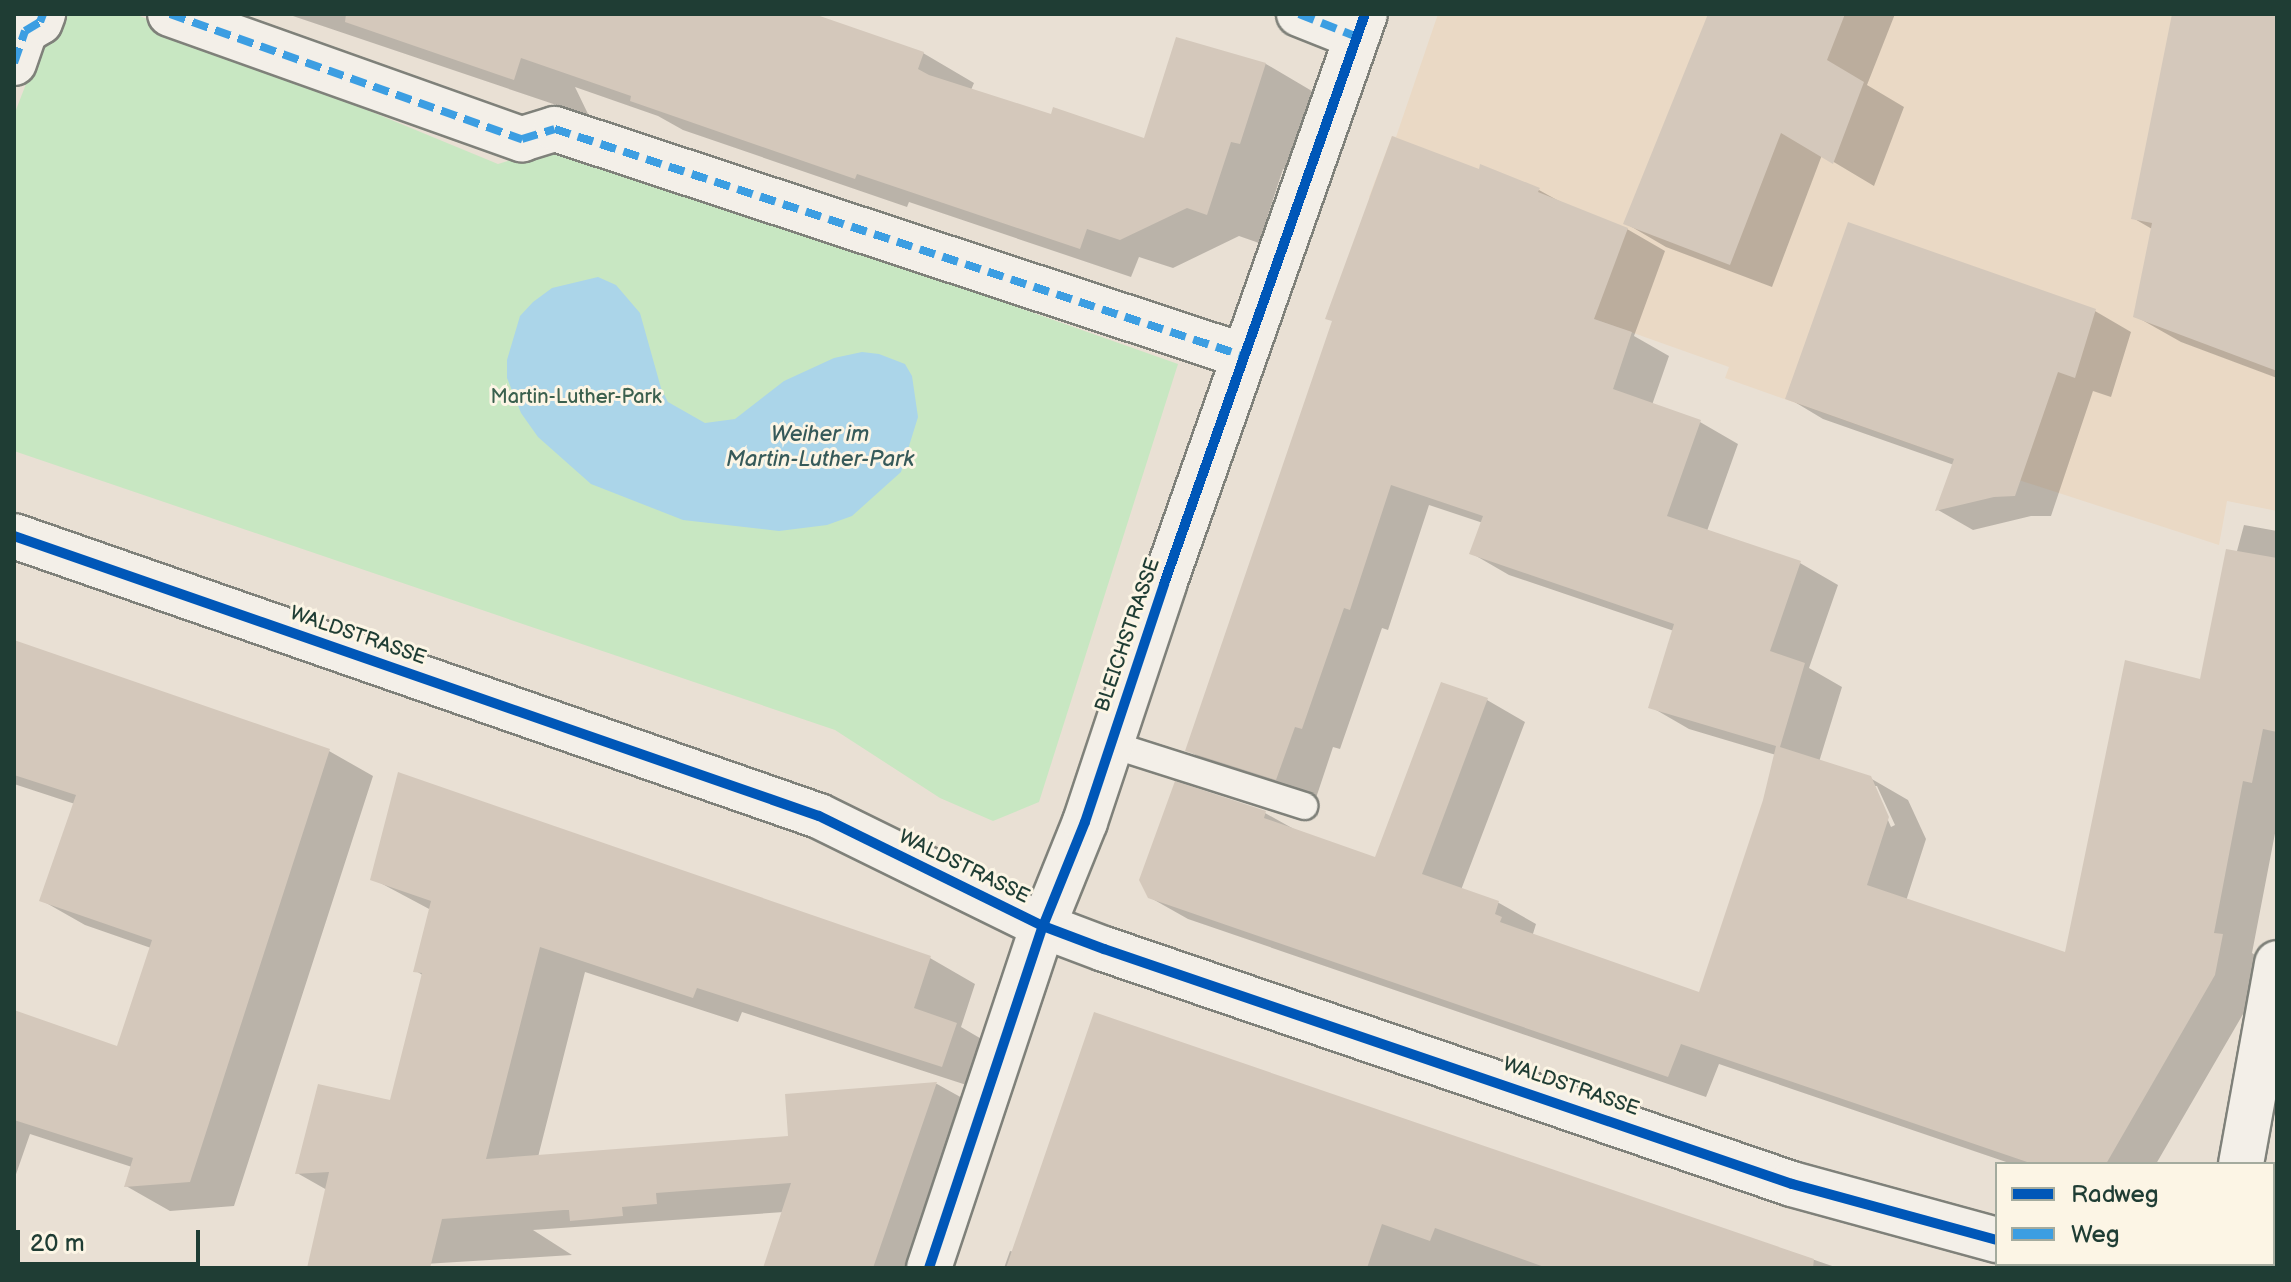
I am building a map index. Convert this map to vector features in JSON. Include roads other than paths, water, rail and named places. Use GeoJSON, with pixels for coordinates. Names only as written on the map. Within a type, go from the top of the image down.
{"type":"FeatureCollection","features":[{"type":"Feature","properties":{"kind":"street"},"geometry":{"type":"LineString","coordinates":[[14,63],[25,31],[40,22],[43,14]]}},
{"type":"Feature","properties":{"kind":"street"},"geometry":{"type":"LineString","coordinates":[[170,14],[522,139],[555,129],[1244,356]]}},
{"type":"Feature","properties":{"kind":"street"},"geometry":{"type":"LineString","coordinates":[[1299,14],[1361,26]]}},
{"type":"Feature","properties":{"kind":"street","name":"BLEICHSTRASSE"},"geometry":{"type":"LineString","coordinates":[[929,1268],[1043,926],[1085,822],[1244,356],[1361,26]]}},
{"type":"Feature","properties":{"kind":"street","name":"WALDSTRASSE"},"geometry":{"type":"LineString","coordinates":[[14,536],[819,816],[1043,926],[1792,1184],[1995,1239]]}},
{"type":"Feature","properties":{"kind":"street"},"geometry":{"type":"LineString","coordinates":[[2241,1162],[2277,963]]}},
{"type":"Feature","properties":{"kind":"lane"},"geometry":{"type":"LineString","coordinates":[[1110,744],[1304,806]]}},
{"type":"Feature","properties":{"kind":"water","name":"Weiher im Martin-Luther-Park"},"geometry":{"type":"Polygon","coordinates":[[[598,277],[616,285],[640,313],[661,388],[668,402],[705,423],[735,419],[784,381],[834,358],[862,352],[879,354],[905,364],[912,376],[918,417],[901,472],[852,516],[827,525],[779,531],[683,520],[591,484],[538,437],[521,413],[507,378],[507,360],[520,316],[533,302],[552,288],[598,277]]]}},
{"type":"Feature","properties":{"kind":"park label","name":"Martin-Luther-Park"},"geometry":{"type":"Point","coordinates":[576,397]}}]}
